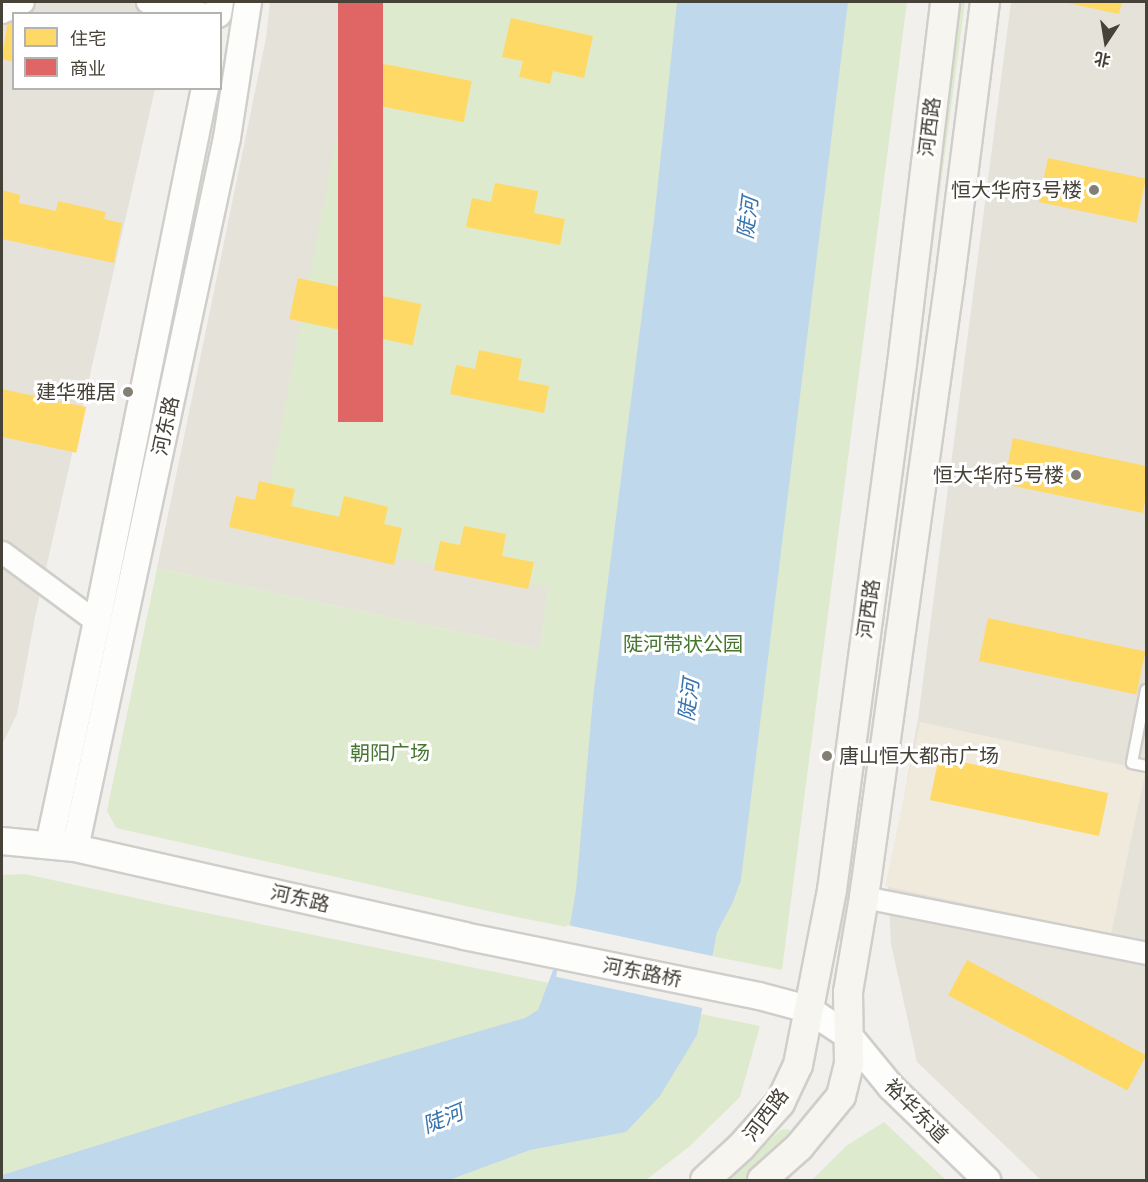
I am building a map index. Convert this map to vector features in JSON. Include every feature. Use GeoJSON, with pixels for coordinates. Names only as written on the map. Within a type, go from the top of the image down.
{"type":"FeatureCollection","features":[{"type":"Feature","properties":{"kind":"main road","name":"河西路"},"geometry":{"type":"LineString","coordinates":[[705,1180],[741,1147],[780,1103],[798,1065],[835,868],[902,364],[945,2]]}},
{"type":"Feature","properties":{"kind":"main road","name":"河西路"},"geometry":{"type":"LineString","coordinates":[[762,1180],[799,1147],[841,1096],[849,1063],[848,992],[864,897],[950,279],[985,2]]}},
{"type":"Feature","properties":{"kind":"street"},"geometry":{"type":"LineString","coordinates":[[2,12],[23,2]]}},
{"type":"Feature","properties":{"kind":"street"},"geometry":{"type":"LineString","coordinates":[[147,2],[196,12]]}},
{"type":"Feature","properties":{"kind":"street","name":"河东路"},"geometry":{"type":"LineString","coordinates":[[75,848],[227,138],[248,2]]}},
{"type":"Feature","properties":{"kind":"street","name":"河东路"},"geometry":{"type":"LineString","coordinates":[[49,845],[97,622],[205,90]]}},
{"type":"Feature","properties":{"kind":"street"},"geometry":{"type":"LineString","coordinates":[[2,552],[97,622]]}},
{"type":"Feature","properties":{"kind":"street","name":"河东路"},"geometry":{"type":"LineString","coordinates":[[2,841],[75,848],[525,949]]}},
{"type":"Feature","properties":{"kind":"street"},"geometry":{"type":"LineString","coordinates":[[864,897],[1146,953]]}},
{"type":"Feature","properties":{"kind":"street","name":"河东路桥"},"geometry":{"type":"LineString","coordinates":[[525,949],[759,996],[808,1009]]}},
{"type":"Feature","properties":{"kind":"street","name":"裕华东道"},"geometry":{"type":"LineString","coordinates":[[808,1009],[850,1037],[891,1087],[987,1180]]}},
{"type":"Feature","properties":{"kind":"lane"},"geometry":{"type":"LineString","coordinates":[[1146,690],[1132,763],[1146,766]]}},
{"type":"Feature","properties":{"kind":"shaded area"},"geometry":{"type":"Polygon","coordinates":[[[2,2],[174,2],[172,12],[12,12],[12,90],[155,90],[35,617],[17,714],[2,745],[2,2]]]}},
{"type":"Feature","properties":{"kind":"shaded area"},"geometry":{"type":"Polygon","coordinates":[[[270,2],[620,2],[624,24],[540,649],[157,568],[266,38],[270,2]]]}},
{"type":"Feature","properties":{"kind":"shaded area"},"geometry":{"type":"Polygon","coordinates":[[[1011,2],[1146,2],[1146,1180],[1041,1180],[917,1062],[891,944],[888,887],[918,719],[1011,2]]]}},
{"type":"Feature","properties":{"kind":"shaded area"},"geometry":{"type":"Polygon","coordinates":[[[920,722],[1146,770],[1111,934],[885,886],[920,722]]]}},
{"type":"Feature","properties":{"kind":"green space"},"geometry":{"type":"Polygon","coordinates":[[[362,2],[907,2],[782,970],[497,913],[116,828],[107,811],[157,568],[540,649],[548,587],[261,531],[362,2]]]}},
{"type":"Feature","properties":{"kind":"green space"},"geometry":{"type":"Polygon","coordinates":[[[955,2],[965,2],[841,941],[833,941],[955,2]]]}},
{"type":"Feature","properties":{"kind":"green space"},"geometry":{"type":"Polygon","coordinates":[[[25,874],[760,1026],[740,1097],[690,1146],[646,1180],[2,1180],[2,875],[25,874]]]}},
{"type":"Feature","properties":{"kind":"green space"},"geometry":{"type":"Polygon","coordinates":[[[884,1122],[946,1180],[812,1180],[846,1146],[884,1122]]]}},
{"type":"Feature","properties":{"kind":"green space"},"geometry":{"type":"Polygon","coordinates":[[[789,1129],[790,1134],[746,1180],[727,1180],[781,1130],[789,1129]]]}},
{"type":"Feature","properties":{"kind":"water","name":"陡河"},"geometry":{"type":"Polygon","coordinates":[[[677,2],[848,2],[741,880],[733,902],[717,932],[697,1035],[660,1096],[626,1132],[530,1150],[449,1180],[2,1180],[2,1175],[243,1100],[525,1018],[538,1010],[570,925],[576,890],[593,698],[654,220],[677,2]]]}},
{"type":"Feature","properties":{"kind":"pier"},"geometry":{"type":"Polygon","coordinates":[[[567,925],[715,956],[704,1008],[556,977],[567,925]]]}},
{"type":"Feature","properties":{"kind":"building: 住宅"},"geometry":{"type":"Polygon","coordinates":[[[1063,2],[1122,2],[1119,14],[1063,2]]]}},
{"type":"Feature","properties":{"kind":"building: 住宅"},"geometry":{"type":"Polygon","coordinates":[[[511,18],[593,36],[584,78],[553,71],[550,84],[519,77],[523,61],[502,57],[511,18]]]}},
{"type":"Feature","properties":{"kind":"building: 住宅"},"geometry":{"type":"Polygon","coordinates":[[[8,20],[12,21],[12,62],[2,59],[8,20]]]}},
{"type":"Feature","properties":{"kind":"building: 住宅"},"geometry":{"type":"Polygon","coordinates":[[[348,57],[472,81],[464,122],[340,98],[348,57]]]}},
{"type":"Feature","properties":{"kind":"building: 住宅","name":"恒大华府3号楼"},"geometry":{"type":"Polygon","coordinates":[[[1048,158],[1146,179],[1136,223],[1039,202],[1048,158]]]}},
{"type":"Feature","properties":{"kind":"building: 住宅"},"geometry":{"type":"Polygon","coordinates":[[[495,183],[538,191],[534,213],[565,219],[560,245],[466,227],[472,198],[491,202],[495,183]]]}},
{"type":"Feature","properties":{"kind":"building: 住宅"},"geometry":{"type":"Polygon","coordinates":[[[2,190],[20,195],[19,203],[56,211],[58,201],[106,212],[104,219],[122,223],[114,263],[2,239],[2,190]]]}},
{"type":"Feature","properties":{"kind":"building: 住宅"},"geometry":{"type":"Polygon","coordinates":[[[298,278],[421,304],[413,345],[289,319],[298,278]]]}},
{"type":"Feature","properties":{"kind":"building: 住宅"},"geometry":{"type":"Polygon","coordinates":[[[479,350],[522,359],[518,380],[549,386],[544,413],[450,394],[456,365],[475,369],[479,350]]]}},
{"type":"Feature","properties":{"kind":"building: 住宅"},"geometry":{"type":"Polygon","coordinates":[[[2,389],[86,407],[76,453],[2,437],[2,389]]]}},
{"type":"Feature","properties":{"kind":"building: 住宅","name":"恒大华府5号楼"},"geometry":{"type":"Polygon","coordinates":[[[1013,438],[1146,466],[1146,495],[1143,513],[1004,484],[1013,438]]]}},
{"type":"Feature","properties":{"kind":"building: 住宅"},"geometry":{"type":"Polygon","coordinates":[[[259,481],[295,489],[291,506],[339,517],[344,496],[388,507],[384,524],[402,528],[394,565],[229,527],[236,496],[255,500],[259,481]]]}},
{"type":"Feature","properties":{"kind":"building: 住宅"},"geometry":{"type":"Polygon","coordinates":[[[464,526],[506,534],[502,556],[534,562],[528,589],[434,570],[440,541],[460,545],[464,526]]]}},
{"type":"Feature","properties":{"kind":"building: 住宅"},"geometry":{"type":"Polygon","coordinates":[[[988,618],[1145,651],[1136,695],[979,661],[988,618]]]}},
{"type":"Feature","properties":{"kind":"building: 住宅"},"geometry":{"type":"Polygon","coordinates":[[[939,757],[1108,793],[1099,836],[930,800],[939,757]]]}},
{"type":"Feature","properties":{"kind":"building: 住宅"},"geometry":{"type":"Polygon","coordinates":[[[967,960],[1146,1055],[1127,1091],[948,995],[967,960]]]}},
{"type":"Feature","properties":{"kind":"building: 商业"},"geometry":{"type":"Polygon","coordinates":[[[338,2],[383,2],[383,422],[338,422],[338,2]]]}},
{"type":"Feature","properties":{"kind":"place","name":"恒大华府3号楼"},"geometry":{"type":"Point","coordinates":[1094,190]}},
{"type":"Feature","properties":{"kind":"place","name":"建华雅居"},"geometry":{"type":"Point","coordinates":[128,392]}},
{"type":"Feature","properties":{"kind":"place","name":"恒大华府5号楼"},"geometry":{"type":"Point","coordinates":[1076,475]}},
{"type":"Feature","properties":{"kind":"place","name":"唐山恒大都市广场"},"geometry":{"type":"Point","coordinates":[827,756]}},
{"type":"Feature","properties":{"kind":"park label","name":"陡河带状公园"},"geometry":{"type":"Point","coordinates":[683,644]}},
{"type":"Feature","properties":{"kind":"park label","name":"朝阳广场"},"geometry":{"type":"Point","coordinates":[390,753]}}]}
